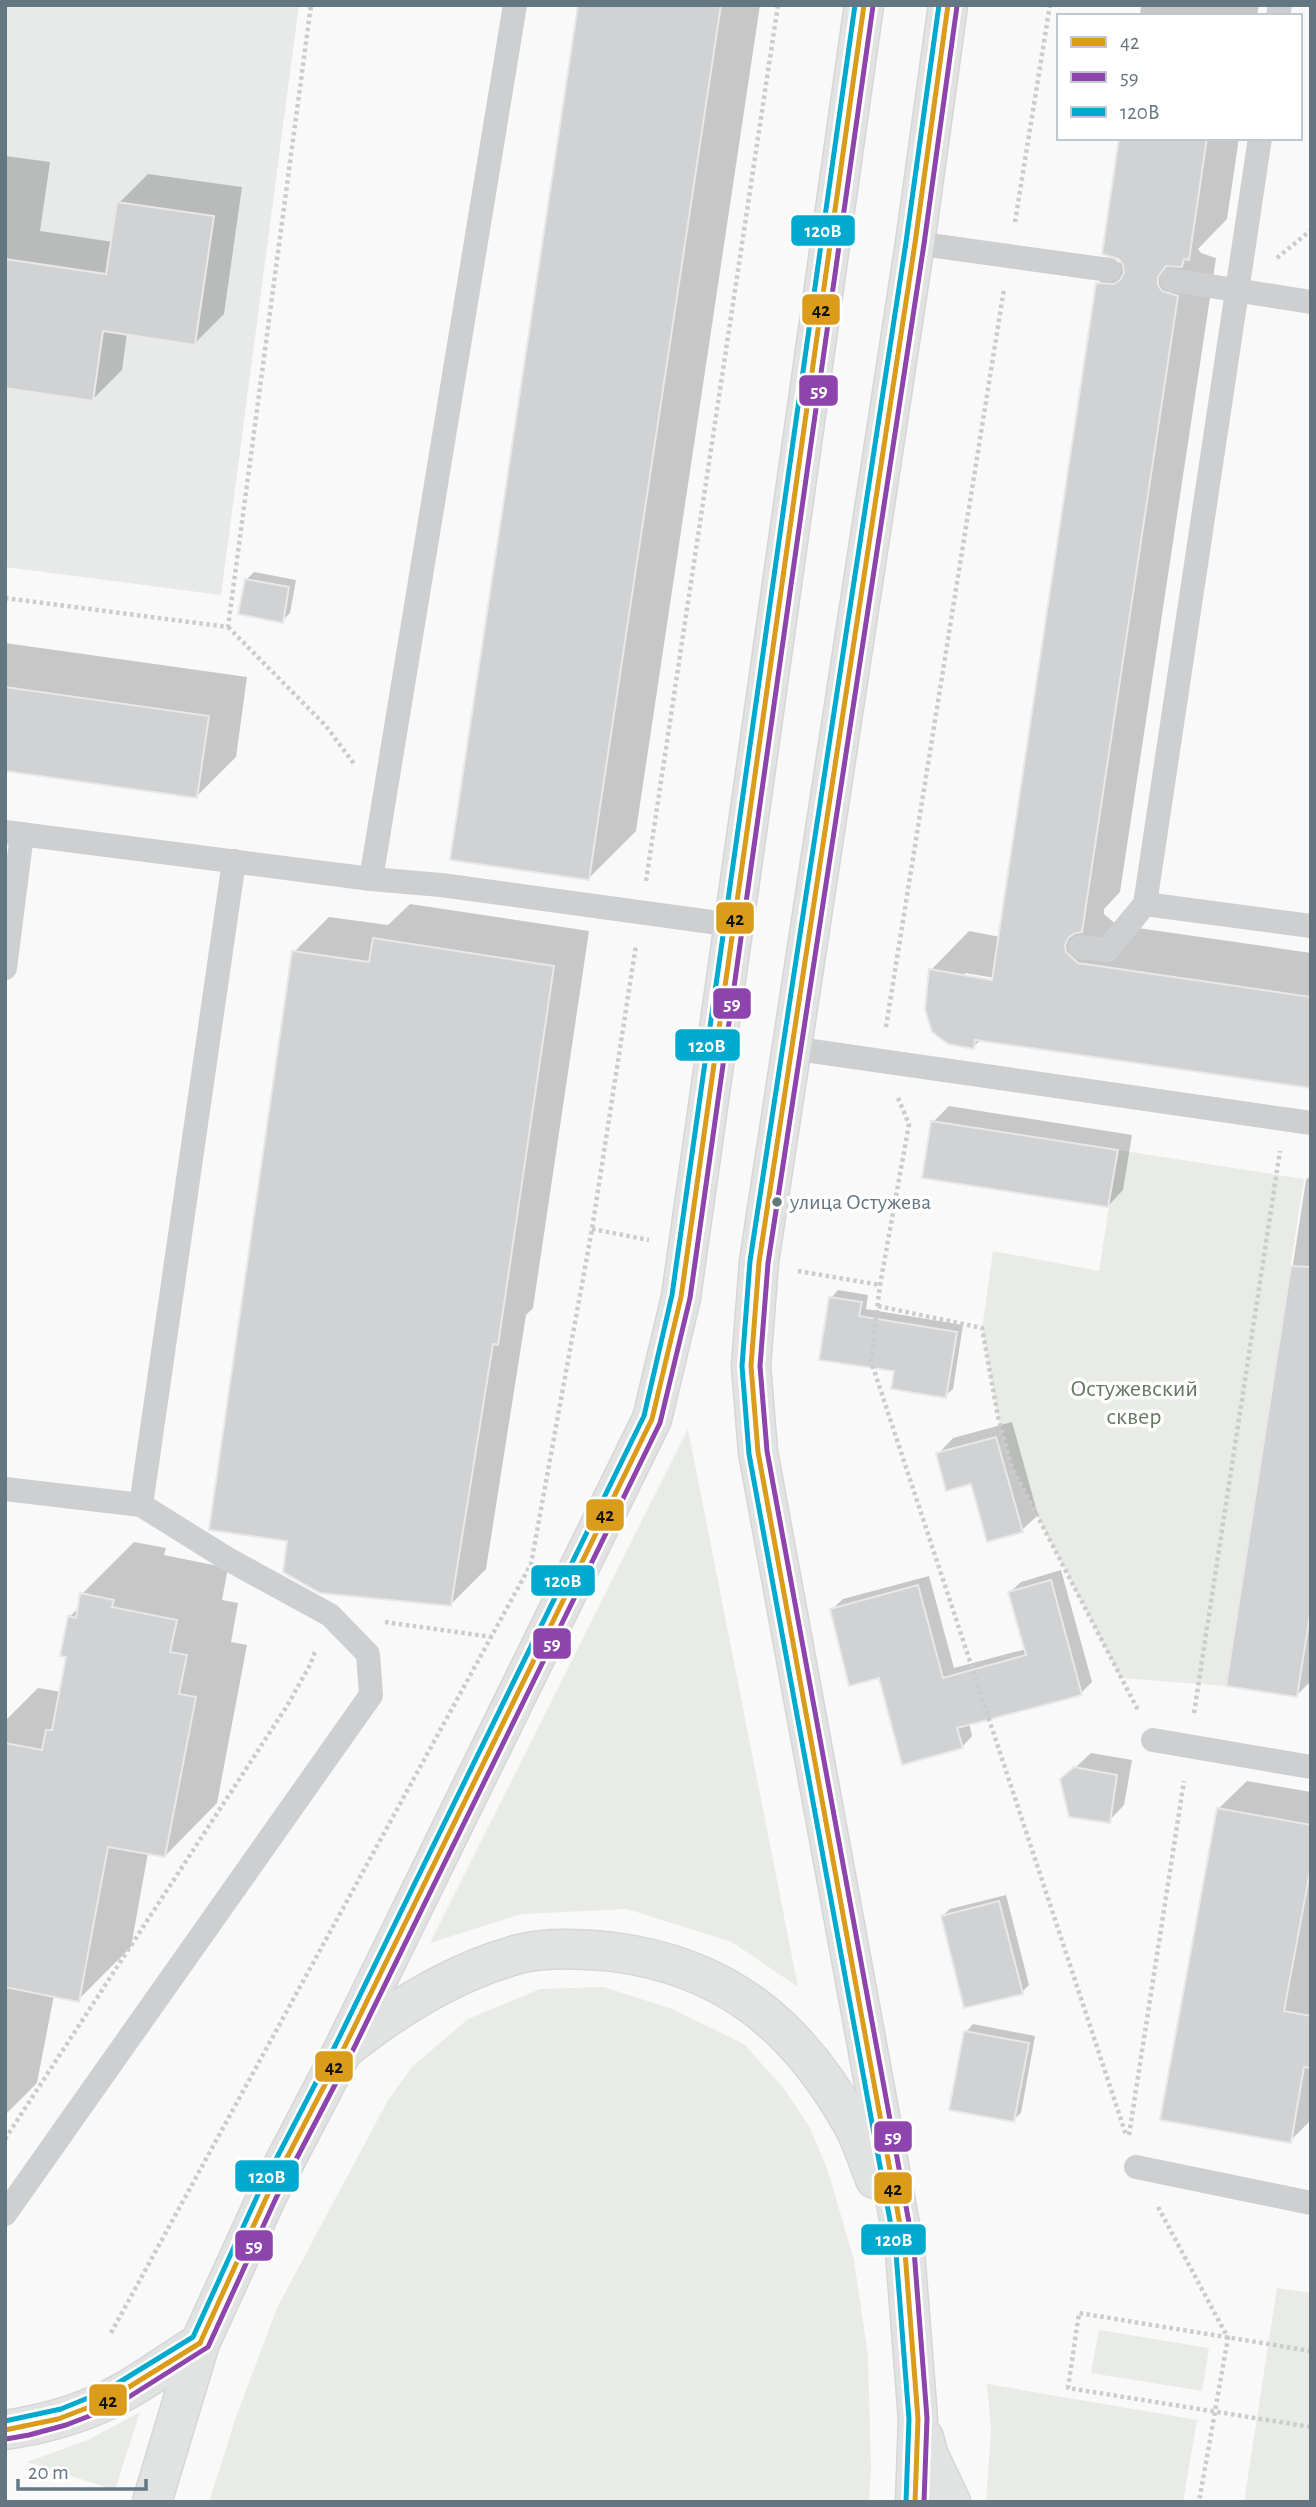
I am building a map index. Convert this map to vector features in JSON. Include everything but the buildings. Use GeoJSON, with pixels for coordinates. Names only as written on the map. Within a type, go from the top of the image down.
{"type":"FeatureCollection","features":[{"type":"Feature","properties":{"kind":"main road"},"geometry":{"type":"LineString","coordinates":[[152,2502],[200,2343],[268,2194],[344,2050],[652,1419],[681,1297],[864,5]]}},
{"type":"Feature","properties":{"kind":"main road"},"geometry":{"type":"LineString","coordinates":[[915,2502],[918,2419],[905,2252],[758,1452],[751,1366],[759,1262],[915,243],[948,5]]}},
{"type":"Feature","properties":{"kind":"main road"},"geometry":{"type":"LineString","coordinates":[[344,2050],[376,2024],[420,1996],[449,1981],[522,1953],[594,1950],[632,1955],[683,1968],[725,1986],[761,2010],[791,2038],[854,2126],[905,2252]]}},
{"type":"Feature","properties":{"kind":"main road"},"geometry":{"type":"LineString","coordinates":[[5,2430],[64,2417],[109,2399],[200,2343]]}},
{"type":"Feature","properties":{"kind":"main road"},"geometry":{"type":"LineString","coordinates":[[918,2419],[929,2456],[951,2502]]}},
{"type":"Feature","properties":{"kind":"lane"},"geometry":{"type":"LineString","coordinates":[[371,878],[515,5]]}},
{"type":"Feature","properties":{"kind":"lane"},"geometry":{"type":"LineString","coordinates":[[1080,947],[1107,950],[1145,904],[1260,140]]}},
{"type":"Feature","properties":{"kind":"lane"},"geometry":{"type":"LineString","coordinates":[[915,243],[1109,270]]}},
{"type":"Feature","properties":{"kind":"lane"},"geometry":{"type":"LineString","coordinates":[[1172,280],[1311,302]]}},
{"type":"Feature","properties":{"kind":"lane"},"geometry":{"type":"LineString","coordinates":[[5,968],[13,833],[455,887],[733,925]]}},
{"type":"Feature","properties":{"kind":"lane"},"geometry":{"type":"LineString","coordinates":[[141,1505],[234,861]]}},
{"type":"Feature","properties":{"kind":"lane"},"geometry":{"type":"LineString","coordinates":[[1145,904],[1311,926]]}},
{"type":"Feature","properties":{"kind":"lane"},"geometry":{"type":"LineString","coordinates":[[791,1048],[1311,1123]]}},
{"type":"Feature","properties":{"kind":"lane"},"geometry":{"type":"LineString","coordinates":[[5,1489],[141,1505],[226,1558],[330,1615],[368,1654],[371,1695],[5,2214]]}},
{"type":"Feature","properties":{"kind":"lane"},"geometry":{"type":"LineString","coordinates":[[1153,1740],[1311,1767]]}},
{"type":"Feature","properties":{"kind":"lane"},"geometry":{"type":"LineString","coordinates":[[1136,2167],[1311,2203]]}},
{"type":"Feature","properties":{"kind":"path"},"geometry":{"type":"LineString","coordinates":[[228,627],[311,5]]}},
{"type":"Feature","properties":{"kind":"path"},"geometry":{"type":"LineString","coordinates":[[111,2333],[531,1564],[592,1229],[779,5]]}},
{"type":"Feature","properties":{"kind":"path"},"geometry":{"type":"LineString","coordinates":[[1050,5],[881,1061],[909,1124],[880,1285],[871,1361],[1128,2140],[1285,1119]]}},
{"type":"Feature","properties":{"kind":"path"},"geometry":{"type":"LineString","coordinates":[[5,598],[228,627],[326,726],[356,766],[379,829]]}},
{"type":"Feature","properties":{"kind":"path"},"geometry":{"type":"LineString","coordinates":[[592,1229],[653,1241]]}},
{"type":"Feature","properties":{"kind":"path"},"geometry":{"type":"LineString","coordinates":[[819,1275],[880,1285]]}},
{"type":"Feature","properties":{"kind":"path"},"geometry":{"type":"LineString","coordinates":[[878,1306],[982,1328],[998,1417],[1012,1467],[1153,1740]]}},
{"type":"Feature","properties":{"kind":"path"},"geometry":{"type":"LineString","coordinates":[[5,2139],[287,1706],[310,1665],[330,1615],[492,1637]]}},
{"type":"Feature","properties":{"kind":"path"},"geometry":{"type":"LineString","coordinates":[[1136,2167],[1228,2338],[1199,2502]]}},
{"type":"Feature","properties":{"kind":"path"},"geometry":{"type":"LineString","coordinates":[[1311,2351],[1079,2313],[1068,2388],[1311,2427]]}},
{"type":"Feature","properties":{"kind":"shaded area"},"geometry":{"type":"Polygon","coordinates":[[[5,5],[299,5],[221,595],[5,567],[5,5]]]}},
{"type":"Feature","properties":{"kind":"green space","name":"Остужевский сквер"},"geometry":{"type":"Polygon","coordinates":[[[1118,1150],[1304,1179],[1226,1686],[1121,1678],[1012,1467],[998,1417],[982,1328],[993,1251],[1099,1271],[1118,1150]]]}},
{"type":"Feature","properties":{"kind":"green space"},"geometry":{"type":"Polygon","coordinates":[[[688,1429],[798,1987],[732,1942],[627,1909],[521,1914],[430,1943],[688,1429]]]}},
{"type":"Feature","properties":{"kind":"green space"},"geometry":{"type":"Polygon","coordinates":[[[604,1987],[672,2009],[744,2044],[785,2090],[809,2126],[827,2168],[854,2260],[868,2356],[871,2468],[869,2502],[209,2502],[237,2414],[277,2308],[387,2102],[412,2067],[468,2019],[540,1989],[604,1987]]]}},
{"type":"Feature","properties":{"kind":"green space"},"geometry":{"type":"Polygon","coordinates":[[[1277,2288],[1311,2293],[1311,2502],[1244,2502],[1277,2288]]]}},
{"type":"Feature","properties":{"kind":"green space"},"geometry":{"type":"Polygon","coordinates":[[[1099,2330],[1209,2348],[1202,2391],[1091,2373],[1099,2330]]]}},
{"type":"Feature","properties":{"kind":"green space"},"geometry":{"type":"Polygon","coordinates":[[[987,2384],[1197,2420],[1183,2502],[986,2502],[991,2431],[987,2384]]]}},
{"type":"Feature","properties":{"kind":"green space"},"geometry":{"type":"Polygon","coordinates":[[[140,2412],[115,2490],[27,2462],[88,2440],[140,2412]]]}},
{"type":"Feature","properties":{"kind":"transit line","name":"120В"},"geometry":{"type":"LineString","coordinates":[[5,2421],[61,2409],[105,2391],[193,2337],[260,2190],[335,2046],[644,1416],[672,1295],[855,5]]}},
{"type":"Feature","properties":{"kind":"transit line","name":"42"},"geometry":{"type":"LineString","coordinates":[[200,2343],[268,2194],[343,2050],[652,1419],[681,1297],[864,5]]}},
{"type":"Feature","properties":{"kind":"transit line","name":"120В"},"geometry":{"type":"LineString","coordinates":[[906,2502],[909,2419],[896,2253],[749,1454],[742,1366],[750,1261],[906,242],[939,5]]}},
{"type":"Feature","properties":{"kind":"transit line","name":"42"},"geometry":{"type":"LineString","coordinates":[[915,2502],[918,2419],[905,2252],[758,1452],[751,1366],[759,1262],[915,243],[948,5]]}},
{"type":"Feature","properties":{"kind":"transit line","name":"59"},"geometry":{"type":"LineString","coordinates":[[6,2439],[66,2425],[113,2407],[208,2347],[276,2198],[351,2054],[660,1423],[690,1298],[873,6]]}},
{"type":"Feature","properties":{"kind":"transit line","name":"59"},"geometry":{"type":"LineString","coordinates":[[924,2502],[927,2418],[914,2250],[767,1451],[760,1366],[768,1263],[924,244],[957,6]]}},
{"type":"Feature","properties":{"kind":"transit line","name":"42"},"geometry":{"type":"LineString","coordinates":[[5,2430],[58,2419],[108,2400],[200,2343]]}},
{"type":"Feature","properties":{"kind":"place","name":"улица Остужева"},"geometry":{"type":"Point","coordinates":[777,1202]}}]}
